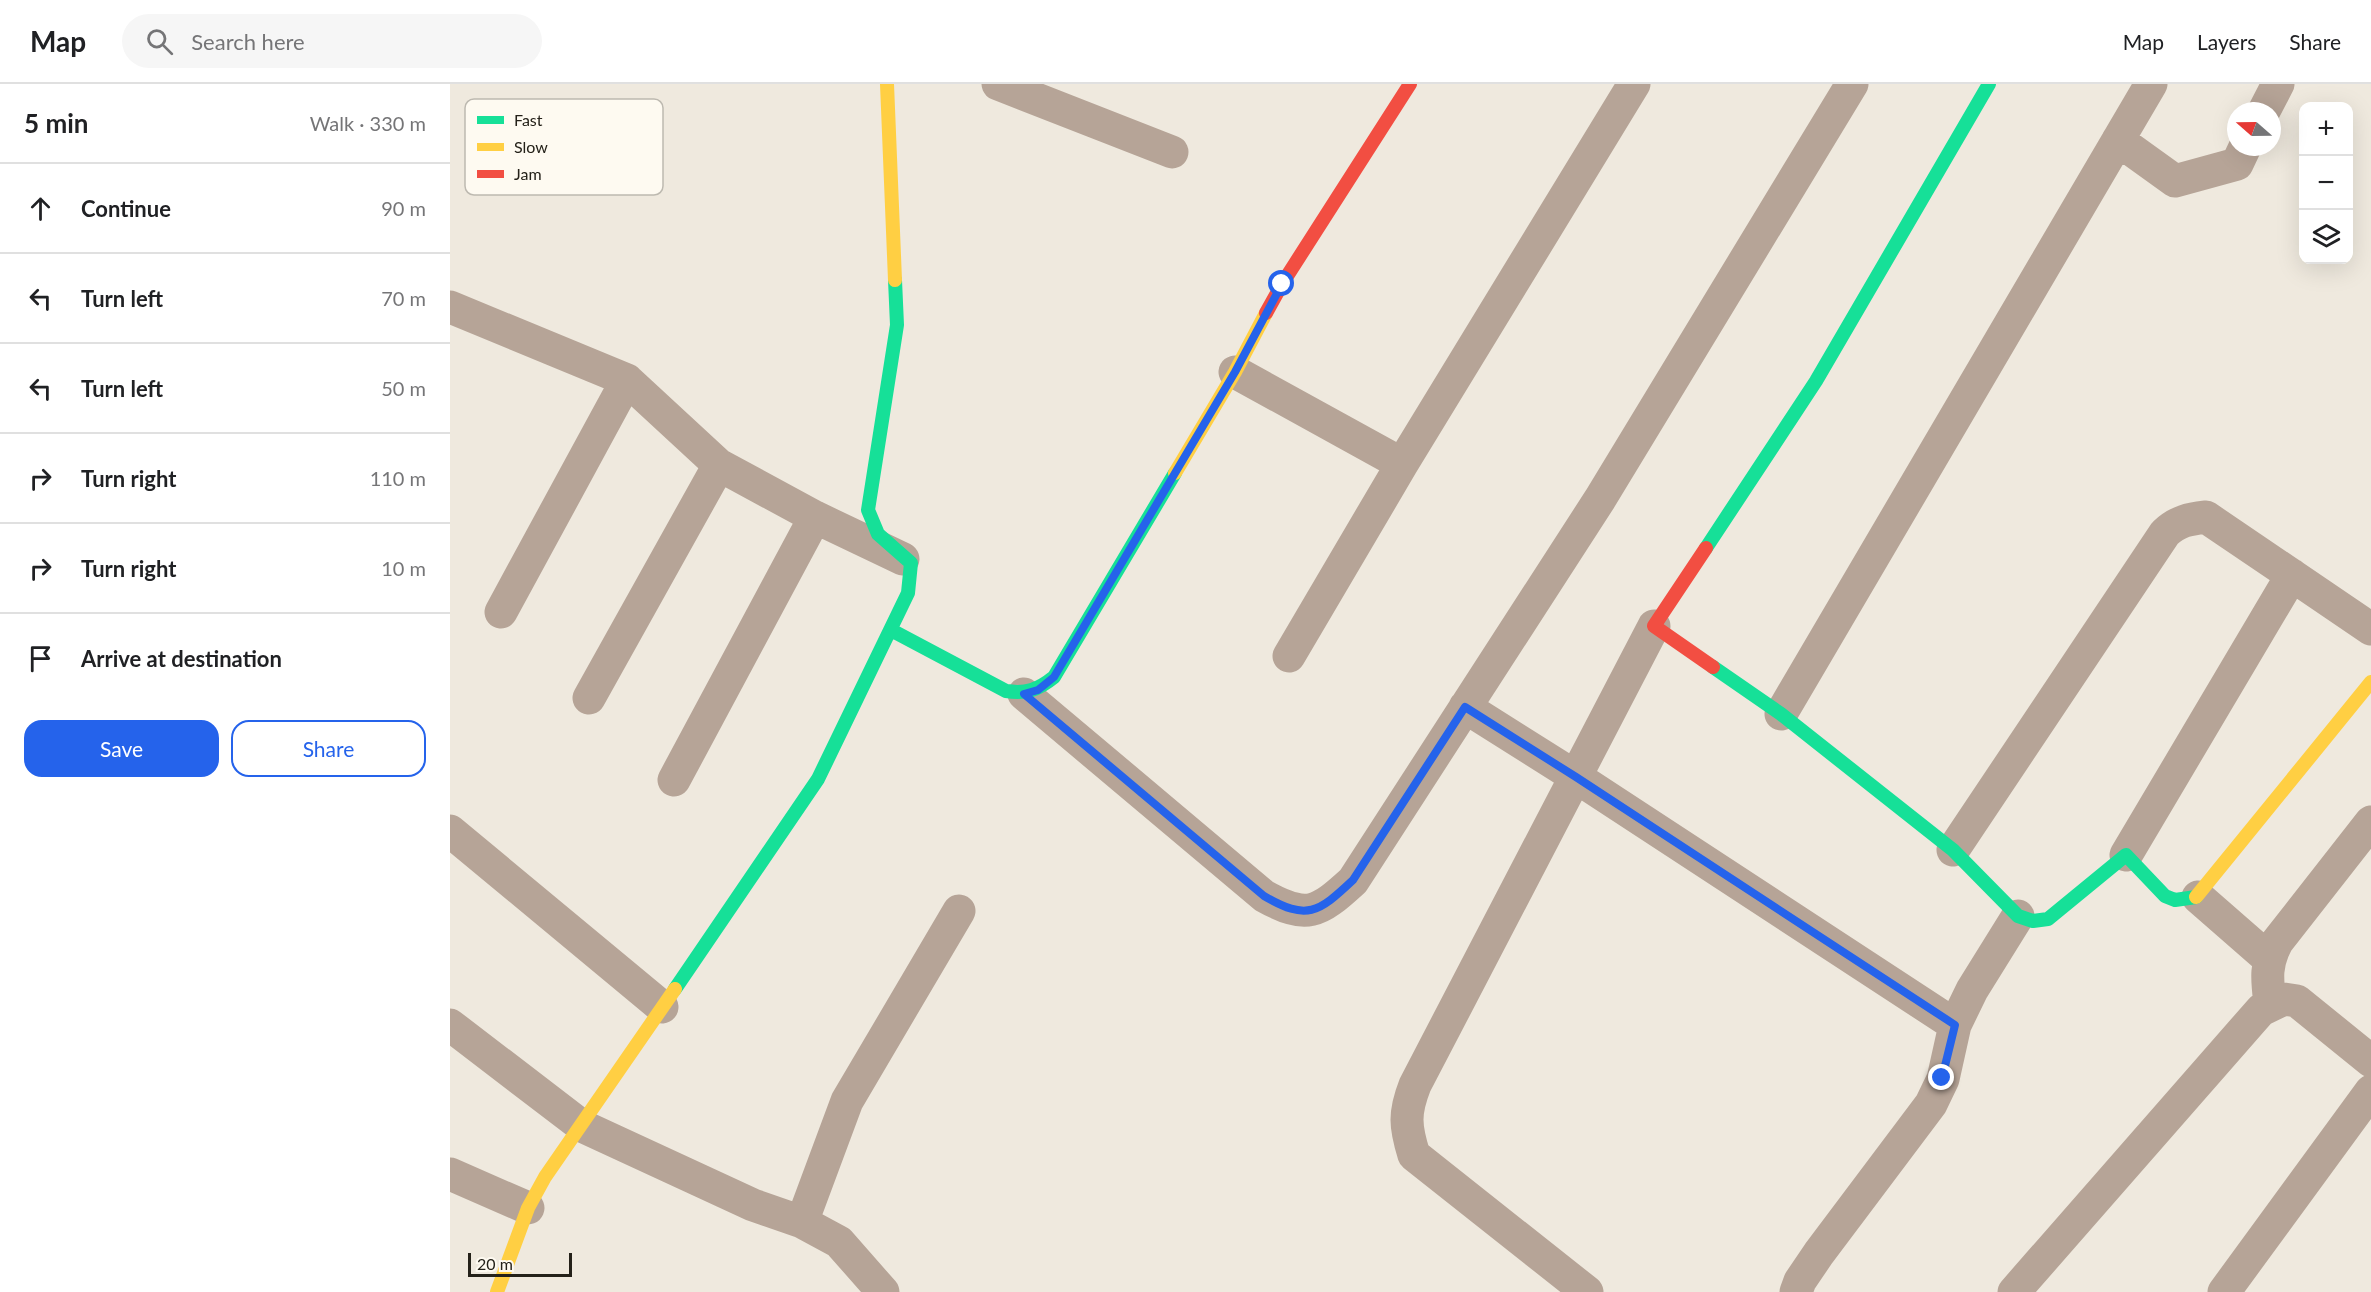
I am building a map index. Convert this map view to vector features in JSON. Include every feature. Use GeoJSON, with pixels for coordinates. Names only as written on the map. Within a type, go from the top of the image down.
{"type":"FeatureCollection","features":[{"type":"Feature","properties":{"kind":"street"},"geometry":{"type":"LineString","coordinates":[[887,84],[897,325],[868,510],[875,533],[911,563]]}},
{"type":"Feature","properties":{"kind":"street"},"geometry":{"type":"LineString","coordinates":[[998,84],[1172,152]]}},
{"type":"Feature","properties":{"kind":"street"},"geometry":{"type":"LineString","coordinates":[[891,630],[1006,691],[1024,694],[1038,690],[1054,677],[1235,372],[1282,284],[1410,84]]}},
{"type":"Feature","properties":{"kind":"street"},"geometry":{"type":"LineString","coordinates":[[1289,656],[1402,464],[1634,84]]}},
{"type":"Feature","properties":{"kind":"street"},"geometry":{"type":"LineString","coordinates":[[1024,694],[1264,896],[1285,908],[1303,912],[1331,901],[1353,880],[1600,499],[1852,84]]}},
{"type":"Feature","properties":{"kind":"street"},"geometry":{"type":"LineString","coordinates":[[1587,1292],[1414,1155],[1407,1133],[1407,1106],[1415,1085],[1654,626],[1816,381],[1989,84]]}},
{"type":"Feature","properties":{"kind":"street"},"geometry":{"type":"LineString","coordinates":[[1781,714],[2151,84]]}},
{"type":"Feature","properties":{"kind":"street"},"geometry":{"type":"LineString","coordinates":[[2269,102],[2278,84]]}},
{"type":"Feature","properties":{"kind":"street"},"geometry":{"type":"LineString","coordinates":[[2118,140],[2175,181],[2236,164],[2240,156]]}},
{"type":"Feature","properties":{"kind":"street"},"geometry":{"type":"LineString","coordinates":[[450,307],[627,380],[719,465],[815,517],[911,563]]}},
{"type":"Feature","properties":{"kind":"street"},"geometry":{"type":"LineString","coordinates":[[1235,372],[1402,464]]}},
{"type":"Feature","properties":{"kind":"street"},"geometry":{"type":"LineString","coordinates":[[501,612],[627,380]]}},
{"type":"Feature","properties":{"kind":"street"},"geometry":{"type":"LineString","coordinates":[[590,698],[719,465]]}},
{"type":"Feature","properties":{"kind":"street"},"geometry":{"type":"LineString","coordinates":[[674,780],[815,517]]}},
{"type":"Feature","properties":{"kind":"street"},"geometry":{"type":"LineString","coordinates":[[1953,850],[2165,532],[2176,523],[2206,517],[2371,629]]}},
{"type":"Feature","properties":{"kind":"street"},"geometry":{"type":"LineString","coordinates":[[497,1292],[528,1208],[545,1177],[818,779],[908,593],[911,563]]}},
{"type":"Feature","properties":{"kind":"street"},"geometry":{"type":"LineString","coordinates":[[1654,626],[1781,714],[1953,850],[2018,916],[2033,921],[2048,919],[2126,855],[2292,575]]}},
{"type":"Feature","properties":{"kind":"street"},"geometry":{"type":"LineString","coordinates":[[2126,855],[2165,896],[2175,900],[2198,897],[2371,682]]}},
{"type":"Feature","properties":{"kind":"street"},"geometry":{"type":"LineString","coordinates":[[1465,707],[1955,1025]]}},
{"type":"Feature","properties":{"kind":"street"},"geometry":{"type":"LineString","coordinates":[[2270,1004],[2267,977],[2269,959],[2277,942],[2371,822]]}},
{"type":"Feature","properties":{"kind":"street"},"geometry":{"type":"LineString","coordinates":[[450,831],[662,1007]]}},
{"type":"Feature","properties":{"kind":"street"},"geometry":{"type":"LineString","coordinates":[[2198,897],[2269,959]]}},
{"type":"Feature","properties":{"kind":"street"},"geometry":{"type":"LineString","coordinates":[[802,1222],[847,1101],[959,911]]}},
{"type":"Feature","properties":{"kind":"street"},"geometry":{"type":"LineString","coordinates":[[1796,1292],[1800,1281],[1819,1253],[1931,1104],[1942,1078],[1955,1025],[1972,990],[2018,916]]}},
{"type":"Feature","properties":{"kind":"street"},"geometry":{"type":"LineString","coordinates":[[2014,1292],[2261,1010],[2270,1004],[2284,999],[2297,1001],[2371,1061]]}},
{"type":"Feature","properties":{"kind":"street"},"geometry":{"type":"LineString","coordinates":[[450,1025],[582,1126],[753,1205],[802,1222],[839,1242],[883,1292]]}},
{"type":"Feature","properties":{"kind":"street"},"geometry":{"type":"LineString","coordinates":[[2224,1292],[2371,1091]]}},
{"type":"Feature","properties":{"kind":"street"},"geometry":{"type":"LineString","coordinates":[[450,1174],[528,1208]]}},
{"type":"Feature","properties":{"kind":"traffic: fast"},"geometry":{"type":"LineString","coordinates":[[1706,548],[1816,381],[1989,84]]}},
{"type":"Feature","properties":{"kind":"traffic: fast"},"geometry":{"type":"LineString","coordinates":[[675,989],[818,779],[908,593],[911,563],[878,534],[868,510],[897,325],[895,280]]}},
{"type":"Feature","properties":{"kind":"traffic: fast"},"geometry":{"type":"LineString","coordinates":[[891,630],[1006,691],[1020,692],[1043,685],[1054,677],[1175,473]]}},
{"type":"Feature","properties":{"kind":"traffic: fast"},"geometry":{"type":"LineString","coordinates":[[1713,667],[1781,714],[1953,850],[2018,916],[2033,921],[2048,919],[2126,855],[2165,896],[2175,900],[2196,897]]}},
{"type":"Feature","properties":{"kind":"traffic: slow"},"geometry":{"type":"LineString","coordinates":[[887,84],[895,280]]}},
{"type":"Feature","properties":{"kind":"traffic: slow"},"geometry":{"type":"LineString","coordinates":[[1175,473],[1235,372],[1266,313]]}},
{"type":"Feature","properties":{"kind":"traffic: slow"},"geometry":{"type":"LineString","coordinates":[[2196,897],[2371,682]]}},
{"type":"Feature","properties":{"kind":"traffic: slow"},"geometry":{"type":"LineString","coordinates":[[497,1292],[528,1208],[545,1177],[675,989]]}},
{"type":"Feature","properties":{"kind":"traffic: jam"},"geometry":{"type":"LineString","coordinates":[[1266,313],[1282,284],[1410,84]]}},
{"type":"Feature","properties":{"kind":"traffic: jam"},"geometry":{"type":"LineString","coordinates":[[1706,548],[1654,626],[1713,667]]}},
{"type":"Feature","properties":{"kind":"route"},"geometry":{"type":"LineString","coordinates":[[1282,284],[1235,372],[1054,677],[1038,690],[1024,694],[1264,896],[1285,908],[1303,912],[1331,901],[1353,880],[1465,707],[1955,1025],[1942,1078]]}}]}
